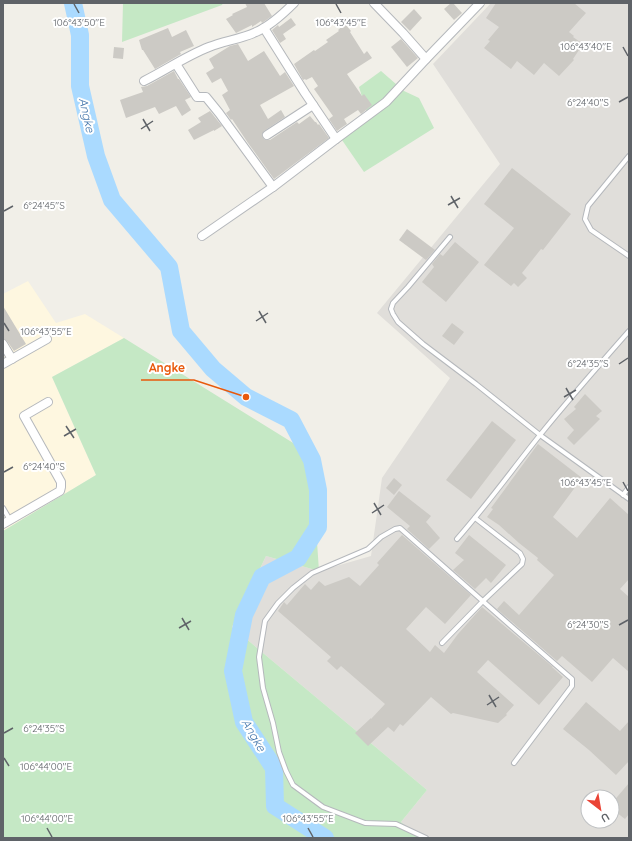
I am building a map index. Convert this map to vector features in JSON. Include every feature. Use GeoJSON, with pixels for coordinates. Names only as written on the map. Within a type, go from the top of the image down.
{"type":"FeatureCollection","features":[{"type":"Feature","properties":{"kind":"street"},"geometry":{"type":"LineString","coordinates":[[144,81],[209,47],[264,28],[294,3]]}},
{"type":"Feature","properties":{"kind":"street"},"geometry":{"type":"LineString","coordinates":[[374,3],[426,59]]}},
{"type":"Feature","properties":{"kind":"street"},"geometry":{"type":"LineString","coordinates":[[202,236],[272,187],[386,102],[480,3]]}},
{"type":"Feature","properties":{"kind":"street"},"geometry":{"type":"LineString","coordinates":[[264,28],[336,139]]}},
{"type":"Feature","properties":{"kind":"street"},"geometry":{"type":"LineString","coordinates":[[176,64],[197,97],[206,97],[272,187]]}},
{"type":"Feature","properties":{"kind":"street"},"geometry":{"type":"LineString","coordinates":[[267,135],[313,105]]}},
{"type":"Feature","properties":{"kind":"street"},"geometry":{"type":"LineString","coordinates":[[3,364],[47,339]]}},
{"type":"Feature","properties":{"kind":"street"},"geometry":{"type":"LineString","coordinates":[[3,344],[12,359]]}},
{"type":"Feature","properties":{"kind":"street"},"geometry":{"type":"LineString","coordinates":[[7,522],[60,491],[62,487],[61,482],[24,416],[48,402]]}},
{"type":"Feature","properties":{"kind":"lane"},"geometry":{"type":"LineString","coordinates":[[629,156],[588,206],[585,219],[590,230],[629,256]]}},
{"type":"Feature","properties":{"kind":"lane"},"geometry":{"type":"LineString","coordinates":[[450,236],[393,303],[391,309],[398,322],[423,344],[540,435],[629,499]]}},
{"type":"Feature","properties":{"kind":"lane"},"geometry":{"type":"LineString","coordinates":[[457,539],[587,378],[629,331]]}},
{"type":"Feature","properties":{"kind":"lane"},"geometry":{"type":"LineString","coordinates":[[623,495],[629,487]]}},
{"type":"Feature","properties":{"kind":"lane"},"geometry":{"type":"LineString","coordinates":[[3,508],[7,522]]}},
{"type":"Feature","properties":{"kind":"lane"},"geometry":{"type":"LineString","coordinates":[[442,643],[522,564],[523,559],[520,553],[475,518]]}},
{"type":"Feature","properties":{"kind":"lane"},"geometry":{"type":"LineString","coordinates":[[426,838],[396,824],[365,823],[323,807],[293,785],[279,752],[273,723],[263,688],[259,656],[265,621],[278,603],[293,588],[312,573],[368,549],[381,538],[395,529],[400,528],[572,679],[572,686],[514,763]]}},
{"type":"Feature","properties":{"kind":"shaded area"},"geometry":{"type":"Polygon","coordinates":[[[491,3],[629,3],[629,838],[419,838],[401,822],[427,790],[232,627],[266,556],[319,571],[371,556],[382,478],[450,378],[377,313],[500,164],[433,64],[491,3]]]}},
{"type":"Feature","properties":{"kind":"shaded area"},"geometry":{"type":"Polygon","coordinates":[[[28,281],[56,323],[85,314],[124,338],[52,377],[96,475],[3,531],[3,294],[28,281]]]}},
{"type":"Feature","properties":{"kind":"green space"},"geometry":{"type":"Polygon","coordinates":[[[123,3],[223,3],[222,5],[122,42],[123,3]]]}},
{"type":"Feature","properties":{"kind":"green space"},"geometry":{"type":"Polygon","coordinates":[[[381,71],[404,91],[419,98],[434,128],[364,172],[342,140],[369,119],[359,87],[381,71]]]}},
{"type":"Feature","properties":{"kind":"green space"},"geometry":{"type":"Polygon","coordinates":[[[124,338],[311,454],[319,571],[266,556],[232,627],[427,790],[401,822],[419,838],[3,838],[3,531],[96,475],[52,377],[124,338]]]}},
{"type":"Feature","properties":{"kind":"building"},"geometry":{"type":"Polygon","coordinates":[[[245,3],[264,3],[272,16],[262,23],[261,21],[252,27],[252,25],[236,33],[226,19],[233,15],[232,14],[247,7],[245,3]]]}},
{"type":"Feature","properties":{"kind":"building"},"geometry":{"type":"Polygon","coordinates":[[[453,3],[462,13],[454,20],[444,9],[453,3]]]}},
{"type":"Feature","properties":{"kind":"building"},"geometry":{"type":"Polygon","coordinates":[[[496,3],[574,3],[586,13],[569,32],[583,44],[573,59],[574,60],[559,76],[544,63],[534,75],[517,61],[511,69],[484,48],[490,41],[488,40],[499,27],[486,18],[496,3]]]}},
{"type":"Feature","properties":{"kind":"building"},"geometry":{"type":"Polygon","coordinates":[[[414,9],[422,18],[410,31],[401,22],[414,9]]]}},
{"type":"Feature","properties":{"kind":"building"},"geometry":{"type":"Polygon","coordinates":[[[291,18],[296,25],[283,34],[286,39],[280,43],[272,30],[278,25],[279,27],[291,18]]]}},
{"type":"Feature","properties":{"kind":"building"},"geometry":{"type":"Polygon","coordinates":[[[345,24],[351,31],[350,32],[364,54],[367,51],[372,58],[347,74],[362,96],[364,94],[372,105],[361,114],[358,110],[344,119],[347,124],[337,131],[329,119],[333,116],[314,89],[318,86],[312,77],[303,80],[294,64],[328,42],[326,40],[339,31],[338,30],[345,24]]]}},
{"type":"Feature","properties":{"kind":"building"},"geometry":{"type":"Polygon","coordinates":[[[168,28],[172,37],[186,30],[194,46],[180,52],[181,54],[155,69],[142,50],[139,40],[168,28]]]}},
{"type":"Feature","properties":{"kind":"building"},"geometry":{"type":"Polygon","coordinates":[[[401,39],[418,58],[407,67],[391,47],[401,39]]]}},
{"type":"Feature","properties":{"kind":"building"},"geometry":{"type":"Polygon","coordinates":[[[238,44],[248,61],[264,51],[280,76],[285,72],[294,86],[260,105],[268,119],[281,110],[285,117],[264,131],[262,135],[263,138],[265,140],[270,140],[297,122],[299,124],[310,116],[318,125],[319,124],[329,138],[274,179],[232,119],[231,120],[226,113],[230,110],[222,95],[228,91],[221,78],[212,83],[206,73],[214,68],[209,59],[230,46],[238,44]]]}},
{"type":"Feature","properties":{"kind":"building"},"geometry":{"type":"Polygon","coordinates":[[[114,47],[124,48],[123,59],[113,58],[114,47]]]}},
{"type":"Feature","properties":{"kind":"building"},"geometry":{"type":"Polygon","coordinates":[[[174,71],[191,97],[185,100],[191,110],[182,116],[176,106],[159,114],[155,107],[126,118],[120,100],[143,92],[141,87],[147,86],[174,71]]]}},
{"type":"Feature","properties":{"kind":"building"},"geometry":{"type":"Polygon","coordinates":[[[210,111],[222,126],[194,140],[188,130],[201,122],[198,118],[210,111]]]}},
{"type":"Feature","properties":{"kind":"building"},"geometry":{"type":"Polygon","coordinates":[[[512,168],[571,214],[543,250],[541,249],[522,273],[527,278],[518,287],[514,283],[511,286],[484,265],[514,228],[484,204],[512,168]]]}},
{"type":"Feature","properties":{"kind":"building"},"geometry":{"type":"Polygon","coordinates":[[[407,229],[435,250],[426,260],[399,240],[407,229]]]}},
{"type":"Feature","properties":{"kind":"building"},"geometry":{"type":"Polygon","coordinates":[[[455,242],[479,262],[446,302],[422,282],[434,267],[432,264],[440,254],[443,256],[455,242]]]}},
{"type":"Feature","properties":{"kind":"building"},"geometry":{"type":"Polygon","coordinates":[[[3,306],[26,344],[14,351],[7,341],[3,339],[3,306]]]}},
{"type":"Feature","properties":{"kind":"building"},"geometry":{"type":"Polygon","coordinates":[[[452,323],[464,332],[454,345],[442,336],[452,323]]]}},
{"type":"Feature","properties":{"kind":"building"},"geometry":{"type":"Polygon","coordinates":[[[585,394],[602,411],[596,416],[600,419],[574,445],[567,438],[574,430],[564,419],[576,409],[574,407],[585,394]]]}},
{"type":"Feature","properties":{"kind":"building"},"geometry":{"type":"Polygon","coordinates":[[[492,421],[516,440],[471,499],[446,480],[492,421]]]}},
{"type":"Feature","properties":{"kind":"building"},"geometry":{"type":"Polygon","coordinates":[[[538,444],[582,478],[553,517],[577,538],[610,498],[629,515],[629,579],[620,589],[629,597],[629,672],[613,658],[592,682],[562,656],[557,661],[497,609],[504,601],[519,615],[554,575],[537,560],[538,558],[499,525],[487,517],[493,509],[491,508],[538,444]]]}},
{"type":"Feature","properties":{"kind":"building"},"geometry":{"type":"Polygon","coordinates":[[[394,478],[402,485],[394,495],[386,488],[394,478]]]}},
{"type":"Feature","properties":{"kind":"building"},"geometry":{"type":"Polygon","coordinates":[[[399,491],[431,516],[426,522],[440,538],[429,549],[407,529],[410,526],[387,507],[399,491]]]}},
{"type":"Feature","properties":{"kind":"building"},"geometry":{"type":"Polygon","coordinates":[[[402,535],[471,595],[445,624],[426,607],[406,629],[430,652],[435,645],[444,653],[458,634],[482,607],[563,677],[539,705],[488,660],[477,672],[514,705],[506,714],[507,715],[498,723],[453,713],[451,714],[431,697],[403,726],[400,724],[394,732],[388,727],[368,746],[355,733],[385,704],[341,666],[337,670],[327,661],[331,657],[278,611],[284,602],[287,605],[305,584],[311,590],[319,581],[325,586],[349,577],[360,586],[379,565],[377,563],[402,535]]]}},
{"type":"Feature","properties":{"kind":"building"},"geometry":{"type":"Polygon","coordinates":[[[469,535],[506,565],[491,583],[486,578],[475,589],[453,570],[464,560],[455,553],[469,535]]]}},
{"type":"Feature","properties":{"kind":"building"},"geometry":{"type":"Polygon","coordinates":[[[586,702],[620,731],[629,721],[629,761],[616,775],[563,729],[586,702]]]}},
{"type":"Feature","properties":{"kind":"building"},"geometry":{"type":"Polygon","coordinates":[[[629,783],[629,814],[625,819],[620,815],[620,794],[629,783]]]}},
{"type":"Feature","properties":{"kind":"waterway","name":"Angke"},"geometry":{"type":"LineString","coordinates":[[73,3],[80,35],[80,86],[96,156],[112,200],[169,267],[181,331],[213,369],[246,397],[291,420],[312,460],[318,490],[318,527],[298,558],[262,577],[244,615],[233,671],[244,722],[274,768],[275,806],[325,838]]}},
{"type":"Feature","properties":{"kind":"place","name":"Angke"},"geometry":{"type":"Point","coordinates":[246,397]}}]}
